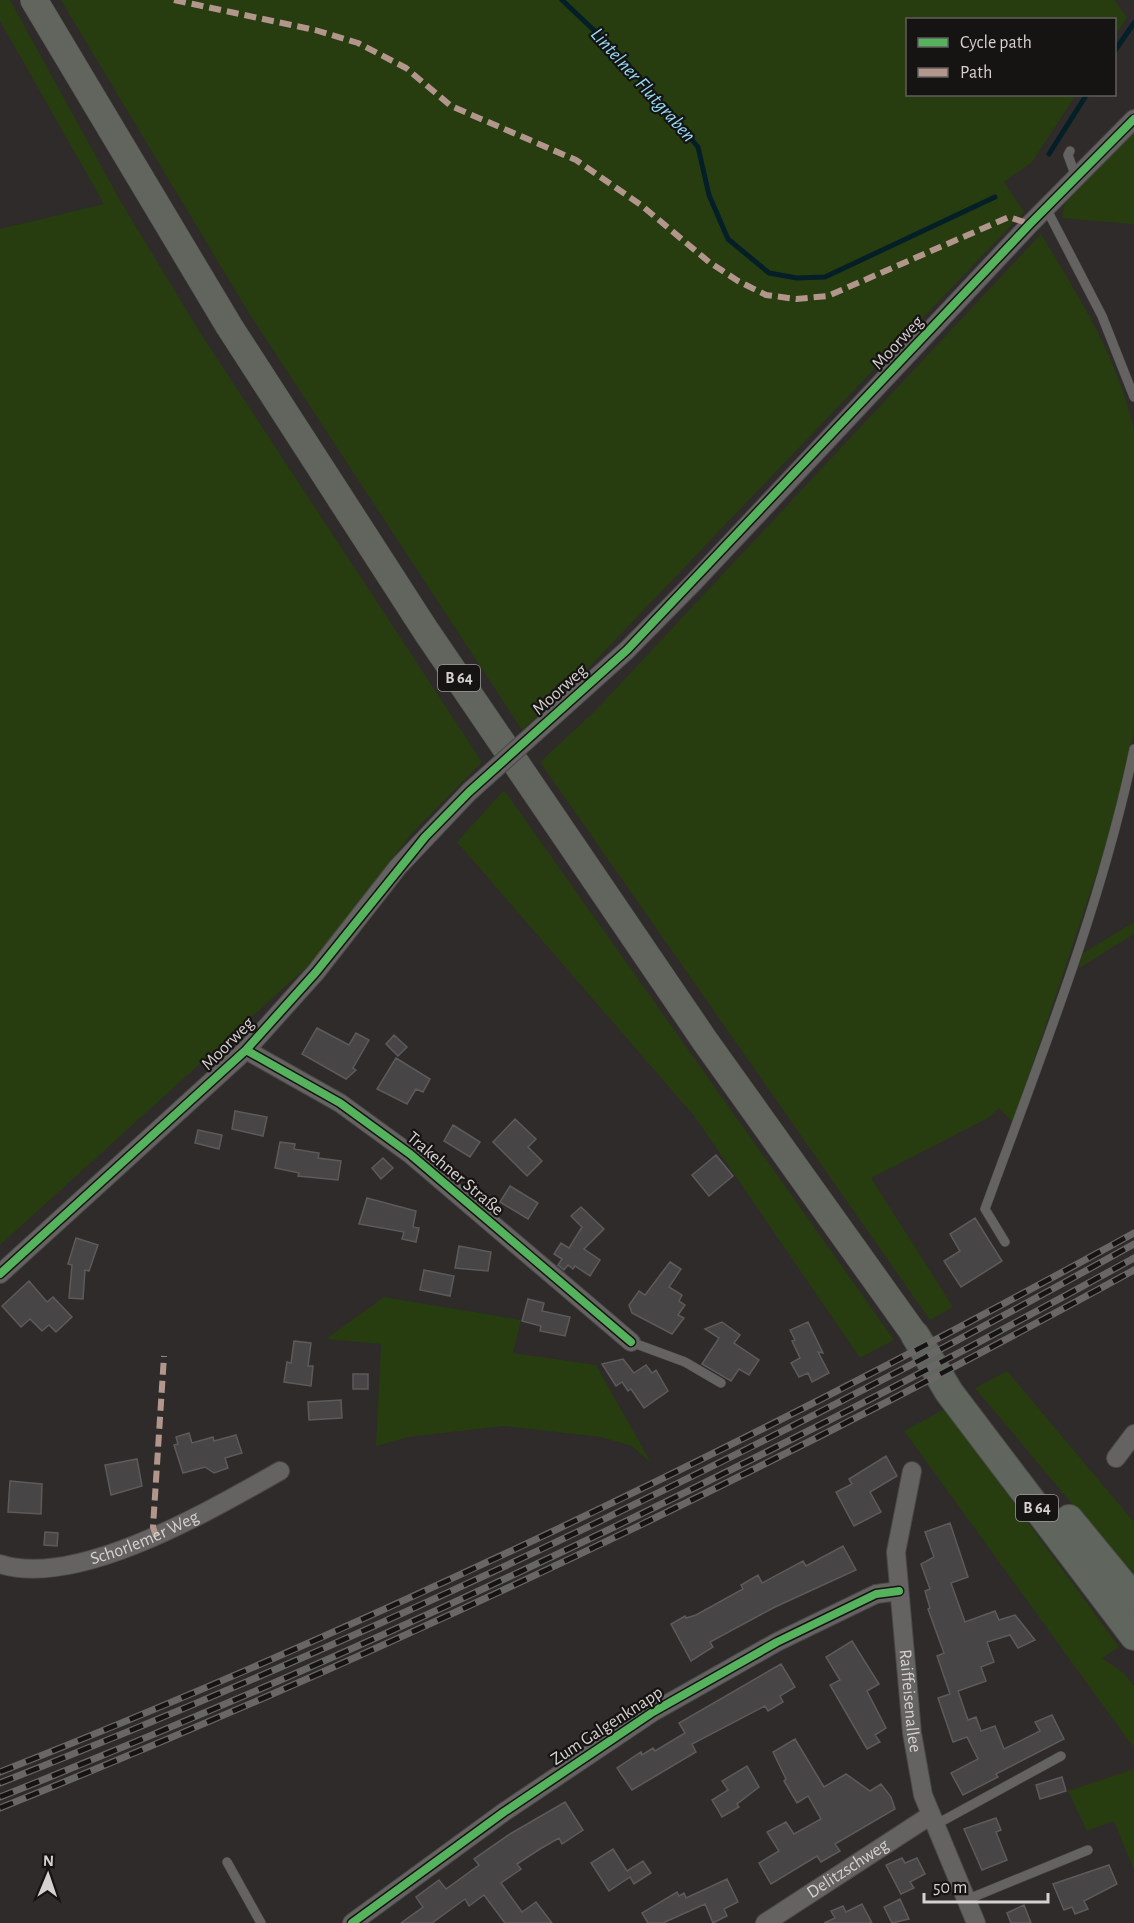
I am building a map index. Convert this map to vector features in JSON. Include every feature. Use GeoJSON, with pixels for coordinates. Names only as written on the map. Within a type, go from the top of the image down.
{"type":"FeatureCollection","features":[{"type":"Feature","properties":{"kind":"highway","name":"B 64"},"geometry":{"type":"LineString","coordinates":[[915,1335],[1134,1598]]}},
{"type":"Feature","properties":{"kind":"highway","name":"B 64"},"geometry":{"type":"LineString","coordinates":[[915,1335],[949,1392],[1134,1636]]}},
{"type":"Feature","properties":{"kind":"main road","name":"B 64"},"geometry":{"type":"LineString","coordinates":[[34,0],[230,327],[420,621],[705,1041],[915,1335]]}},
{"type":"Feature","properties":{"kind":"street","name":"Moorweg"},"geometry":{"type":"LineString","coordinates":[[0,1274],[246,1050],[316,972],[398,867],[469,792],[627,650],[694,582],[1046,208],[1134,119]]}},
{"type":"Feature","properties":{"kind":"street","name":"Trakehner Straße"},"geometry":{"type":"LineString","coordinates":[[246,1050],[340,1103],[410,1154],[631,1342]]}},
{"type":"Feature","properties":{"kind":"street"},"geometry":{"type":"LineString","coordinates":[[1116,1458],[1134,1434]]}},
{"type":"Feature","properties":{"kind":"street","name":"Schorlemer Weg"},"geometry":{"type":"LineString","coordinates":[[0,1564],[20,1570],[49,1569],[102,1555],[156,1536],[280,1471]]}},
{"type":"Feature","properties":{"kind":"street","name":"Raiffeisenallee"},"geometry":{"type":"LineString","coordinates":[[912,1471],[896,1552],[912,1733],[923,1795],[976,1923]]}},
{"type":"Feature","properties":{"kind":"street","name":"Zum Galgenknapp"},"geometry":{"type":"LineString","coordinates":[[352,1923],[504,1812],[653,1712],[787,1637],[876,1594],[899,1591]]}},
{"type":"Feature","properties":{"kind":"street","name":"Delitzschweg"},"geometry":{"type":"LineString","coordinates":[[765,1923],[933,1820]]}},
{"type":"Feature","properties":{"kind":"lane"},"geometry":{"type":"LineString","coordinates":[[1070,151],[1068,155],[1076,177]]}},
{"type":"Feature","properties":{"kind":"lane"},"geometry":{"type":"LineString","coordinates":[[1046,208],[1102,316],[1134,397]]}},
{"type":"Feature","properties":{"kind":"lane"},"geometry":{"type":"LineString","coordinates":[[1005,1242],[985,1209],[1065,991],[1121,811],[1134,749]]}},
{"type":"Feature","properties":{"kind":"lane"},"geometry":{"type":"LineString","coordinates":[[631,1342],[685,1362],[721,1383]]}},
{"type":"Feature","properties":{"kind":"lane"},"geometry":{"type":"LineString","coordinates":[[933,1820],[1061,1756]]}},
{"type":"Feature","properties":{"kind":"lane"},"geometry":{"type":"LineString","coordinates":[[966,1900],[1088,1850]]}},
{"type":"Feature","properties":{"kind":"lane"},"geometry":{"type":"LineString","coordinates":[[227,1862],[261,1923]]}},
{"type":"Feature","properties":{"kind":"green space"},"geometry":{"type":"Polygon","coordinates":[[[0,0],[10,0],[121,202],[201,334],[482,762],[411,834],[311,963],[0,1245],[0,229],[104,204],[0,21],[0,0]]]}},
{"type":"Feature","properties":{"kind":"green space"},"geometry":{"type":"Polygon","coordinates":[[[61,0],[1114,0],[1127,17],[1116,34],[1116,18],[906,18],[906,96],[1075,96],[1032,162],[1004,182],[1024,212],[571,686],[522,730],[247,310],[61,0]]]}},
{"type":"Feature","properties":{"kind":"green space"},"geometry":{"type":"Polygon","coordinates":[[[1134,131],[1134,224],[1062,218],[1065,203],[1134,131]]]}},
{"type":"Feature","properties":{"kind":"green space"},"geometry":{"type":"Polygon","coordinates":[[[1041,234],[1108,353],[1127,403],[1134,430],[1134,732],[1107,843],[1013,1123],[999,1108],[988,1118],[871,1178],[953,1307],[930,1320],[540,762],[594,712],[1041,234]]]}},
{"type":"Feature","properties":{"kind":"green space"},"geometry":{"type":"Polygon","coordinates":[[[504,790],[894,1340],[860,1358],[695,1117],[457,842],[504,790]]]}},
{"type":"Feature","properties":{"kind":"green space"},"geometry":{"type":"Polygon","coordinates":[[[1134,922],[1134,934],[1078,969],[1083,953],[1134,922]]]}},
{"type":"Feature","properties":{"kind":"green space"},"geometry":{"type":"Polygon","coordinates":[[[384,1297],[521,1320],[513,1353],[596,1365],[651,1463],[632,1446],[601,1437],[503,1426],[408,1437],[376,1446],[381,1344],[326,1339],[384,1297]]]}},
{"type":"Feature","properties":{"kind":"green space"},"geometry":{"type":"Polygon","coordinates":[[[1007,1371],[1134,1522],[1134,1578],[975,1388],[1007,1371]]]}},
{"type":"Feature","properties":{"kind":"green space"},"geometry":{"type":"Polygon","coordinates":[[[945,1409],[1119,1647],[1102,1658],[1125,1674],[1134,1686],[1134,1748],[904,1431],[945,1409]]]}},
{"type":"Feature","properties":{"kind":"green space"},"geometry":{"type":"Polygon","coordinates":[[[1134,1769],[1134,1870],[1114,1821],[1087,1831],[1068,1791],[1134,1769]]]}},
{"type":"Feature","properties":{"kind":"building"},"geometry":{"type":"Polygon","coordinates":[[[317,1028],[349,1045],[356,1033],[369,1040],[353,1068],[356,1070],[346,1079],[302,1054],[317,1028]]]}},
{"type":"Feature","properties":{"kind":"building"},"geometry":{"type":"Polygon","coordinates":[[[394,1035],[407,1047],[398,1056],[386,1044],[394,1035]]]}},
{"type":"Feature","properties":{"kind":"building"},"geometry":{"type":"Polygon","coordinates":[[[396,1058],[430,1079],[423,1092],[416,1089],[407,1104],[377,1089],[396,1058]]]}},
{"type":"Feature","properties":{"kind":"building"},"geometry":{"type":"Polygon","coordinates":[[[235,1111],[267,1117],[263,1136],[232,1129],[235,1111]]]}},
{"type":"Feature","properties":{"kind":"building"},"geometry":{"type":"Polygon","coordinates":[[[515,1119],[536,1139],[528,1147],[542,1161],[527,1176],[493,1142],[515,1119]]]}},
{"type":"Feature","properties":{"kind":"building"},"geometry":{"type":"Polygon","coordinates":[[[453,1125],[480,1142],[470,1157],[444,1141],[453,1125]]]}},
{"type":"Feature","properties":{"kind":"building"},"geometry":{"type":"Polygon","coordinates":[[[198,1130],[222,1135],[219,1149],[195,1143],[198,1130]]]}},
{"type":"Feature","properties":{"kind":"building"},"geometry":{"type":"Polygon","coordinates":[[[280,1142],[295,1144],[294,1149],[319,1153],[318,1158],[341,1161],[338,1180],[298,1176],[299,1173],[275,1168],[280,1142]]]}},
{"type":"Feature","properties":{"kind":"building"},"geometry":{"type":"Polygon","coordinates":[[[716,1155],[733,1176],[709,1196],[692,1175],[716,1155]]]}},
{"type":"Feature","properties":{"kind":"building"},"geometry":{"type":"Polygon","coordinates":[[[383,1158],[393,1168],[381,1179],[372,1168],[383,1158]]]}},
{"type":"Feature","properties":{"kind":"building"},"geometry":{"type":"Polygon","coordinates":[[[510,1186],[538,1203],[528,1219],[500,1202],[510,1186]]]}},
{"type":"Feature","properties":{"kind":"building"},"geometry":{"type":"Polygon","coordinates":[[[367,1198],[416,1211],[413,1227],[419,1228],[416,1242],[402,1239],[404,1232],[359,1224],[367,1198]]]}},
{"type":"Feature","properties":{"kind":"building"},"geometry":{"type":"Polygon","coordinates":[[[581,1207],[604,1229],[584,1249],[600,1260],[590,1276],[575,1266],[573,1269],[568,1265],[564,1270],[558,1265],[562,1259],[554,1254],[561,1243],[569,1248],[582,1227],[571,1216],[581,1207]]]}},
{"type":"Feature","properties":{"kind":"building"},"geometry":{"type":"Polygon","coordinates":[[[975,1218],[1002,1261],[961,1287],[944,1261],[960,1251],[950,1234],[975,1218]]]}},
{"type":"Feature","properties":{"kind":"building"},"geometry":{"type":"Polygon","coordinates":[[[76,1238],[98,1245],[89,1271],[85,1270],[83,1299],[69,1298],[72,1265],[68,1264],[76,1238]]]}},
{"type":"Feature","properties":{"kind":"building"},"geometry":{"type":"Polygon","coordinates":[[[459,1246],[491,1252],[488,1271],[455,1268],[459,1246]]]}},
{"type":"Feature","properties":{"kind":"building"},"geometry":{"type":"Polygon","coordinates":[[[670,1262],[681,1269],[669,1287],[682,1295],[679,1301],[685,1305],[678,1315],[684,1318],[672,1334],[632,1313],[629,1305],[639,1291],[645,1295],[670,1262]]]}},
{"type":"Feature","properties":{"kind":"building"},"geometry":{"type":"Polygon","coordinates":[[[424,1270],[454,1276],[450,1296],[420,1290],[424,1270]]]}},
{"type":"Feature","properties":{"kind":"building"},"geometry":{"type":"Polygon","coordinates":[[[29,1281],[47,1302],[53,1297],[72,1317],[56,1332],[49,1325],[42,1331],[30,1319],[21,1327],[2,1306],[29,1281]]]}},
{"type":"Feature","properties":{"kind":"building"},"geometry":{"type":"Polygon","coordinates":[[[528,1299],[544,1303],[542,1311],[570,1317],[565,1336],[540,1331],[541,1326],[522,1321],[528,1299]]]}},
{"type":"Feature","properties":{"kind":"building"},"geometry":{"type":"Polygon","coordinates":[[[722,1322],[740,1335],[734,1343],[759,1360],[749,1375],[739,1369],[731,1381],[702,1364],[719,1338],[705,1329],[722,1322]]]}},
{"type":"Feature","properties":{"kind":"building"},"geometry":{"type":"Polygon","coordinates":[[[808,1322],[823,1353],[818,1352],[829,1373],[812,1382],[808,1373],[799,1377],[791,1363],[800,1358],[792,1341],[795,1340],[790,1330],[808,1322]]]}},
{"type":"Feature","properties":{"kind":"building"},"geometry":{"type":"Polygon","coordinates":[[[294,1341],[311,1343],[308,1366],[313,1366],[311,1386],[284,1382],[287,1362],[291,1363],[294,1341]]]}},
{"type":"Feature","properties":{"kind":"building"},"geometry":{"type":"Polygon","coordinates":[[[623,1359],[634,1373],[646,1365],[652,1373],[656,1370],[668,1391],[644,1408],[631,1389],[628,1391],[622,1382],[616,1386],[602,1364],[623,1359]]]}},
{"type":"Feature","properties":{"kind":"building"},"geometry":{"type":"Polygon","coordinates":[[[353,1374],[368,1374],[368,1389],[353,1389],[353,1374]]]}},
{"type":"Feature","properties":{"kind":"building"},"geometry":{"type":"Polygon","coordinates":[[[341,1400],[342,1418],[309,1420],[308,1402],[341,1400]]]}},
{"type":"Feature","properties":{"kind":"building"},"geometry":{"type":"Polygon","coordinates":[[[189,1433],[192,1443],[213,1437],[214,1441],[236,1435],[242,1453],[225,1458],[228,1468],[214,1473],[205,1467],[183,1473],[174,1445],[178,1444],[176,1437],[189,1433]]]}},
{"type":"Feature","properties":{"kind":"building"},"geometry":{"type":"Polygon","coordinates":[[[886,1456],[897,1476],[870,1492],[881,1512],[854,1526],[836,1492],[852,1484],[849,1479],[886,1456]]]}},
{"type":"Feature","properties":{"kind":"building"},"geometry":{"type":"Polygon","coordinates":[[[137,1459],[142,1486],[111,1495],[105,1465],[137,1459]]]}},
{"type":"Feature","properties":{"kind":"building"},"geometry":{"type":"Polygon","coordinates":[[[10,1481],[42,1484],[41,1514],[8,1512],[10,1481]]]}},
{"type":"Feature","properties":{"kind":"building"},"geometry":{"type":"Polygon","coordinates":[[[950,1523],[968,1577],[951,1583],[965,1622],[995,1611],[999,1620],[1015,1615],[1035,1640],[1018,1648],[1010,1635],[987,1642],[994,1662],[981,1667],[986,1681],[958,1691],[968,1720],[976,1717],[981,1731],[995,1726],[1004,1749],[1040,1731],[1035,1722],[1052,1715],[1064,1739],[996,1774],[998,1777],[963,1795],[951,1773],[978,1759],[967,1737],[953,1742],[938,1698],[950,1694],[937,1656],[944,1653],[928,1609],[930,1608],[925,1591],[930,1589],[921,1564],[934,1557],[925,1532],[950,1523]]]}},
{"type":"Feature","properties":{"kind":"building"},"geometry":{"type":"Polygon","coordinates":[[[45,1532],[58,1533],[57,1546],[44,1545],[45,1532]]]}},
{"type":"Feature","properties":{"kind":"building"},"geometry":{"type":"Polygon","coordinates":[[[843,1546],[856,1570],[775,1607],[710,1642],[713,1647],[691,1661],[671,1624],[685,1616],[686,1618],[696,1615],[743,1589],[741,1585],[758,1575],[762,1583],[803,1561],[806,1566],[843,1546]]]}},
{"type":"Feature","properties":{"kind":"building"},"geometry":{"type":"Polygon","coordinates":[[[852,1641],[879,1684],[867,1691],[886,1728],[875,1735],[880,1742],[867,1749],[830,1685],[840,1680],[826,1657],[852,1641]]]}},
{"type":"Feature","properties":{"kind":"building"},"geometry":{"type":"Polygon","coordinates":[[[781,1664],[795,1687],[780,1696],[783,1702],[768,1711],[765,1706],[692,1744],[696,1752],[632,1790],[617,1768],[641,1752],[642,1755],[653,1748],[655,1751],[685,1733],[679,1723],[781,1664]]]}},
{"type":"Feature","properties":{"kind":"building"},"geometry":{"type":"Polygon","coordinates":[[[795,1739],[824,1787],[846,1774],[870,1791],[881,1784],[891,1797],[895,1809],[835,1844],[840,1851],[821,1862],[817,1856],[771,1884],[759,1863],[779,1851],[767,1832],[786,1822],[794,1834],[821,1819],[808,1796],[797,1803],[784,1781],[786,1779],[773,1752],[795,1739]]]}},
{"type":"Feature","properties":{"kind":"building"},"geometry":{"type":"Polygon","coordinates":[[[747,1766],[759,1787],[737,1804],[739,1807],[722,1817],[712,1800],[728,1790],[722,1781],[747,1766]]]}},
{"type":"Feature","properties":{"kind":"building"},"geometry":{"type":"Polygon","coordinates":[[[1062,1777],[1066,1791],[1040,1799],[1036,1785],[1062,1777]]]}},
{"type":"Feature","properties":{"kind":"building"},"geometry":{"type":"Polygon","coordinates":[[[565,1802],[583,1830],[562,1844],[559,1838],[540,1849],[517,1864],[521,1869],[501,1883],[522,1912],[536,1902],[552,1923],[505,1923],[484,1895],[469,1906],[465,1899],[432,1923],[401,1923],[423,1907],[416,1897],[439,1880],[446,1889],[479,1865],[474,1859],[510,1834],[565,1802]]]}},
{"type":"Feature","properties":{"kind":"building"},"geometry":{"type":"Polygon","coordinates":[[[996,1818],[1001,1830],[996,1832],[1007,1860],[982,1870],[964,1829],[996,1818]]]}},
{"type":"Feature","properties":{"kind":"building"},"geometry":{"type":"Polygon","coordinates":[[[613,1849],[627,1871],[643,1861],[651,1873],[634,1884],[630,1877],[609,1891],[591,1863],[613,1849]]]}},
{"type":"Feature","properties":{"kind":"building"},"geometry":{"type":"Polygon","coordinates":[[[902,1858],[905,1863],[917,1858],[925,1874],[910,1882],[914,1888],[901,1894],[886,1865],[902,1858]]]}},
{"type":"Feature","properties":{"kind":"building"},"geometry":{"type":"Polygon","coordinates":[[[1109,1865],[1117,1884],[1084,1901],[1088,1909],[1075,1914],[1072,1907],[1064,1910],[1053,1884],[1109,1865]]]}},
{"type":"Feature","properties":{"kind":"building"},"geometry":{"type":"Polygon","coordinates":[[[727,1879],[738,1902],[724,1909],[727,1916],[713,1923],[705,1904],[663,1923],[648,1923],[642,1913],[677,1892],[679,1896],[684,1893],[686,1898],[727,1879]]]}},
{"type":"Feature","properties":{"kind":"building"},"geometry":{"type":"Polygon","coordinates":[[[900,1899],[909,1919],[892,1923],[884,1907],[900,1899]]]}},
{"type":"Feature","properties":{"kind":"building"},"geometry":{"type":"Polygon","coordinates":[[[862,1904],[872,1923],[824,1923],[835,1918],[831,1911],[843,1906],[846,1912],[862,1904]]]}},
{"type":"Feature","properties":{"kind":"building"},"geometry":{"type":"Polygon","coordinates":[[[1024,1905],[1031,1923],[1011,1923],[1007,1913],[1024,1905]]]}},
{"type":"Feature","properties":{"kind":"waterway","name":"Lintelner Flutgraben"},"geometry":{"type":"LineString","coordinates":[[562,0],[620,55],[698,147],[709,195],[728,239],[769,273],[797,278],[825,277],[995,197]]}},
{"type":"Feature","properties":{"kind":"waterway","name":"Lintelner Flutgraben"},"geometry":{"type":"LineString","coordinates":[[1116,49],[1134,23]]}},
{"type":"Feature","properties":{"kind":"waterway","name":"Lintelner Flutgraben"},"geometry":{"type":"LineString","coordinates":[[1049,154],[1086,96]]}},
{"type":"Feature","properties":{"kind":"railway"},"geometry":{"type":"LineString","coordinates":[[0,1772],[290,1651],[576,1520],[857,1381],[1134,1233]]}},
{"type":"Feature","properties":{"kind":"railway"},"geometry":{"type":"LineString","coordinates":[[0,1783],[290,1663],[576,1533],[857,1393],[1134,1244]]}},
{"type":"Feature","properties":{"kind":"railway"},"geometry":{"type":"LineString","coordinates":[[0,1797],[290,1676],[576,1546],[857,1406],[1134,1258]]}},
{"type":"Feature","properties":{"kind":"railway"},"geometry":{"type":"LineString","coordinates":[[0,1808],[290,1687],[575,1556],[857,1417],[1134,1270]]}},
{"type":"Feature","properties":{"kind":"marked path"},"geometry":{"type":"LineString","coordinates":[[174,0],[315,30],[358,43],[406,68],[451,106],[576,160],[641,205],[709,262],[738,281],[766,295],[796,299],[828,296],[1009,217],[1030,224]]}},
{"type":"Feature","properties":{"kind":"marked path"},"geometry":{"type":"LineString","coordinates":[[156,1536],[153,1527],[164,1356]]}},
{"type":"Feature","properties":{"kind":"cycle path"},"geometry":{"type":"LineString","coordinates":[[0,1274],[246,1050],[316,972],[425,837],[469,792],[627,650],[1030,224],[1134,119]]}},
{"type":"Feature","properties":{"kind":"cycle path"},"geometry":{"type":"LineString","coordinates":[[246,1050],[340,1103],[410,1154],[631,1342]]}},
{"type":"Feature","properties":{"kind":"cycle path"},"geometry":{"type":"LineString","coordinates":[[352,1923],[504,1812],[653,1712],[777,1642],[876,1594],[899,1591]]}}]}
